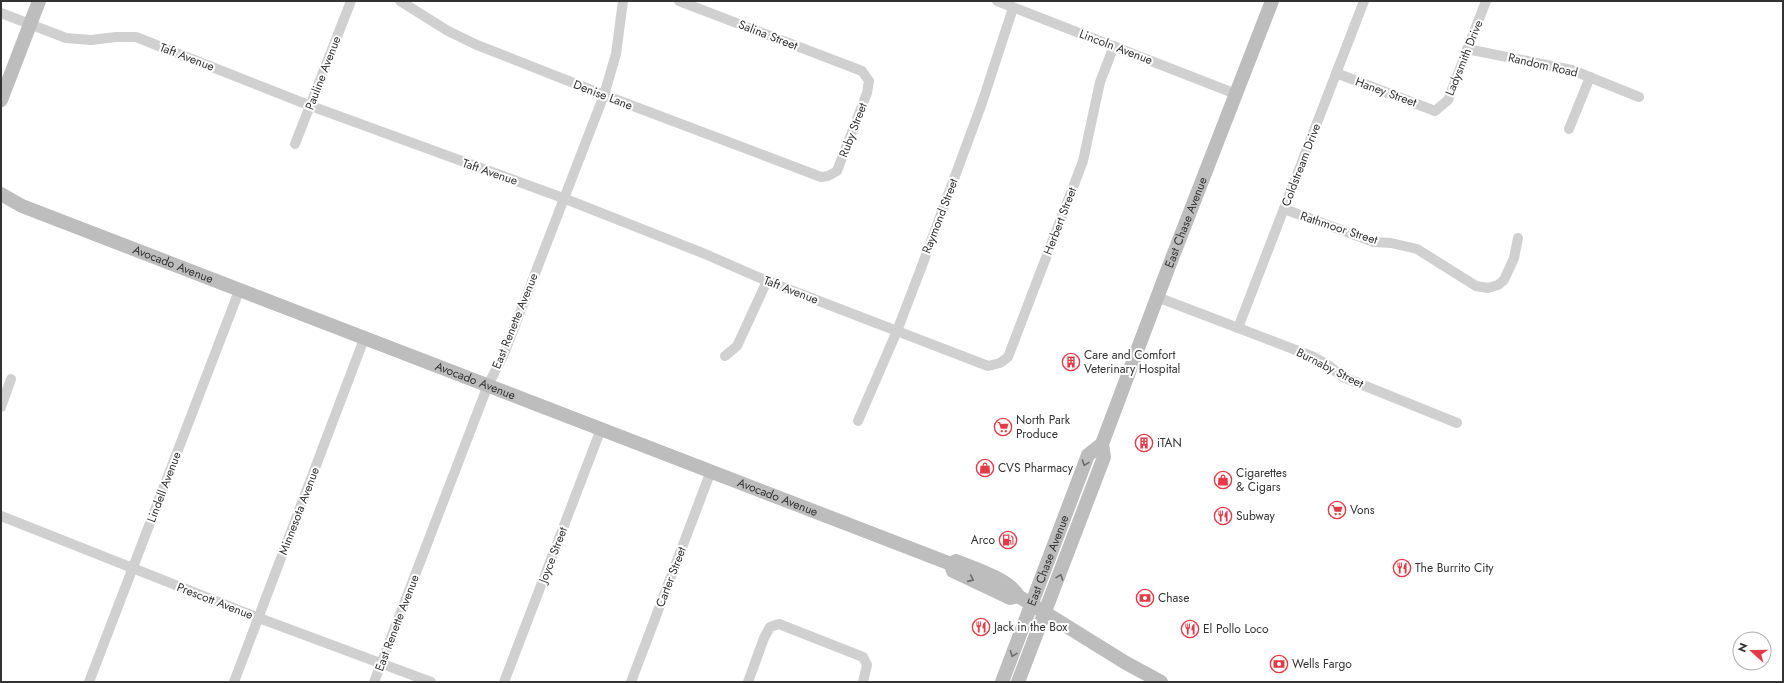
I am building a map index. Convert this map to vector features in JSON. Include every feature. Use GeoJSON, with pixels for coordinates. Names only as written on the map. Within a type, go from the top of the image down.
{"type":"FeatureCollection","features":[{"type":"Feature","properties":{"kind":"main road"},"geometry":{"type":"LineString","coordinates":[[1,100],[39,1]]}},
{"type":"Feature","properties":{"kind":"main road","name":"East Chase Avenue"},"geometry":{"type":"LineString","coordinates":[[1018,682],[1046,613],[1104,457],[1102,444],[1157,297],[1272,1]]}},
{"type":"Feature","properties":{"kind":"main road","name":"Avocado Avenue"},"geometry":{"type":"LineString","coordinates":[[1,194],[22,206],[239,291],[488,385],[951,564],[956,561],[991,576],[1015,590],[1018,596],[1032,605],[1126,663],[1161,682]]}},
{"type":"Feature","properties":{"kind":"main road","name":"East Chase Avenue"},"geometry":{"type":"LineString","coordinates":[[1002,682],[1088,455],[1102,444]]}},
{"type":"Feature","properties":{"kind":"street","name":"Pauline Avenue"},"geometry":{"type":"LineString","coordinates":[[295,144],[351,1]]}},
{"type":"Feature","properties":{"kind":"street","name":"Denise Lane"},"geometry":{"type":"LineString","coordinates":[[400,1],[448,31],[477,45],[813,174]]}},
{"type":"Feature","properties":{"kind":"street","name":"East Renette Avenue"},"geometry":{"type":"LineString","coordinates":[[374,682],[488,385],[504,354],[604,95],[616,54],[623,1]]}},
{"type":"Feature","properties":{"kind":"street","name":"Salina Street"},"geometry":{"type":"LineString","coordinates":[[679,1],[856,69]]}},
{"type":"Feature","properties":{"kind":"street","name":"Lincoln Avenue"},"geometry":{"type":"LineString","coordinates":[[997,1],[1236,94]]}},
{"type":"Feature","properties":{"kind":"street","name":"Coldstream Drive"},"geometry":{"type":"LineString","coordinates":[[1238,328],[1364,1]]}},
{"type":"Feature","properties":{"kind":"street","name":"Ladysmith Drive"},"geometry":{"type":"LineString","coordinates":[[1435,110],[1448,100],[1486,1]]}},
{"type":"Feature","properties":{"kind":"street","name":"Raymond Street"},"geometry":{"type":"LineString","coordinates":[[858,421],[897,331],[982,103],[1013,8]]}},
{"type":"Feature","properties":{"kind":"street","name":"Taft Avenue"},"geometry":{"type":"LineString","coordinates":[[1,13],[30,26],[66,38],[91,40],[116,37],[136,37],[311,106],[563,198],[705,254],[767,281],[973,360]]}},
{"type":"Feature","properties":{"kind":"street","name":"Herbert Street"},"geometry":{"type":"LineString","coordinates":[[973,360],[988,366],[1000,363],[1008,357],[1083,161],[1100,82],[1114,46]]}},
{"type":"Feature","properties":{"kind":"street","name":"Random Road"},"geometry":{"type":"LineString","coordinates":[[1467,49],[1558,66],[1639,97]]}},
{"type":"Feature","properties":{"kind":"street","name":"Ruby Street"},"geometry":{"type":"LineString","coordinates":[[813,174],[821,177],[828,176],[837,171],[867,93],[869,81],[862,71],[856,69]]}},
{"type":"Feature","properties":{"kind":"street","name":"Haney Street"},"geometry":{"type":"LineString","coordinates":[[1336,74],[1435,110]]}},
{"type":"Feature","properties":{"kind":"street"},"geometry":{"type":"LineString","coordinates":[[1569,129],[1590,77]]}},
{"type":"Feature","properties":{"kind":"street","name":"Rathmoor Street"},"geometry":{"type":"LineString","coordinates":[[1284,209],[1374,242],[1391,243],[1417,249],[1476,286],[1488,288],[1498,285],[1504,280],[1514,258],[1518,238]]}},
{"type":"Feature","properties":{"kind":"street"},"geometry":{"type":"LineString","coordinates":[[726,356],[736,346],[767,281]]}},
{"type":"Feature","properties":{"kind":"street","name":"Lindell Avenue"},"geometry":{"type":"LineString","coordinates":[[89,682],[239,291]]}},
{"type":"Feature","properties":{"kind":"street","name":"Burnaby Street"},"geometry":{"type":"LineString","coordinates":[[1157,297],[1314,357],[1328,365],[1343,377],[1457,423]]}},
{"type":"Feature","properties":{"kind":"street","name":"Minnesota Avenue"},"geometry":{"type":"LineString","coordinates":[[234,682],[364,339]]}},
{"type":"Feature","properties":{"kind":"street"},"geometry":{"type":"LineString","coordinates":[[1,407],[11,380]]}},
{"type":"Feature","properties":{"kind":"street","name":"Joyce Street"},"geometry":{"type":"LineString","coordinates":[[504,682],[601,429]]}},
{"type":"Feature","properties":{"kind":"street","name":"Carter Street"},"geometry":{"type":"LineString","coordinates":[[631,682],[711,471]]}},
{"type":"Feature","properties":{"kind":"street","name":"Prescott Avenue"},"geometry":{"type":"LineString","coordinates":[[1,517],[259,618],[431,682]]}},
{"type":"Feature","properties":{"kind":"street"},"geometry":{"type":"LineString","coordinates":[[748,682],[764,638],[770,627],[779,624],[793,628],[863,657],[867,665],[864,679]]}},
{"type":"Feature","properties":{"kind":"place","name":"Care and Comfort Veterinary Hospital"},"geometry":{"type":"Point","coordinates":[1071,362]}},
{"type":"Feature","properties":{"kind":"place","name":"North Park Produce"},"geometry":{"type":"Point","coordinates":[1003,427]}},
{"type":"Feature","properties":{"kind":"place","name":"iTAN"},"geometry":{"type":"Point","coordinates":[1144,443]}},
{"type":"Feature","properties":{"kind":"place","name":"CVS Pharmacy"},"geometry":{"type":"Point","coordinates":[985,468]}},
{"type":"Feature","properties":{"kind":"place","name":"Cigarettes & Cigars"},"geometry":{"type":"Point","coordinates":[1223,480]}},
{"type":"Feature","properties":{"kind":"place","name":"Vons"},"geometry":{"type":"Point","coordinates":[1337,510]}},
{"type":"Feature","properties":{"kind":"place","name":"Subway"},"geometry":{"type":"Point","coordinates":[1223,516]}},
{"type":"Feature","properties":{"kind":"place","name":"Arco"},"geometry":{"type":"Point","coordinates":[1008,540]}},
{"type":"Feature","properties":{"kind":"place","name":"The Burrito City"},"geometry":{"type":"Point","coordinates":[1402,568]}},
{"type":"Feature","properties":{"kind":"place","name":"Chase"},"geometry":{"type":"Point","coordinates":[1145,598]}},
{"type":"Feature","properties":{"kind":"place","name":"Jack in the Box"},"geometry":{"type":"Point","coordinates":[981,627]}},
{"type":"Feature","properties":{"kind":"place","name":"El Pollo Loco"},"geometry":{"type":"Point","coordinates":[1190,629]}},
{"type":"Feature","properties":{"kind":"place","name":"Wells Fargo"},"geometry":{"type":"Point","coordinates":[1279,664]}}]}
